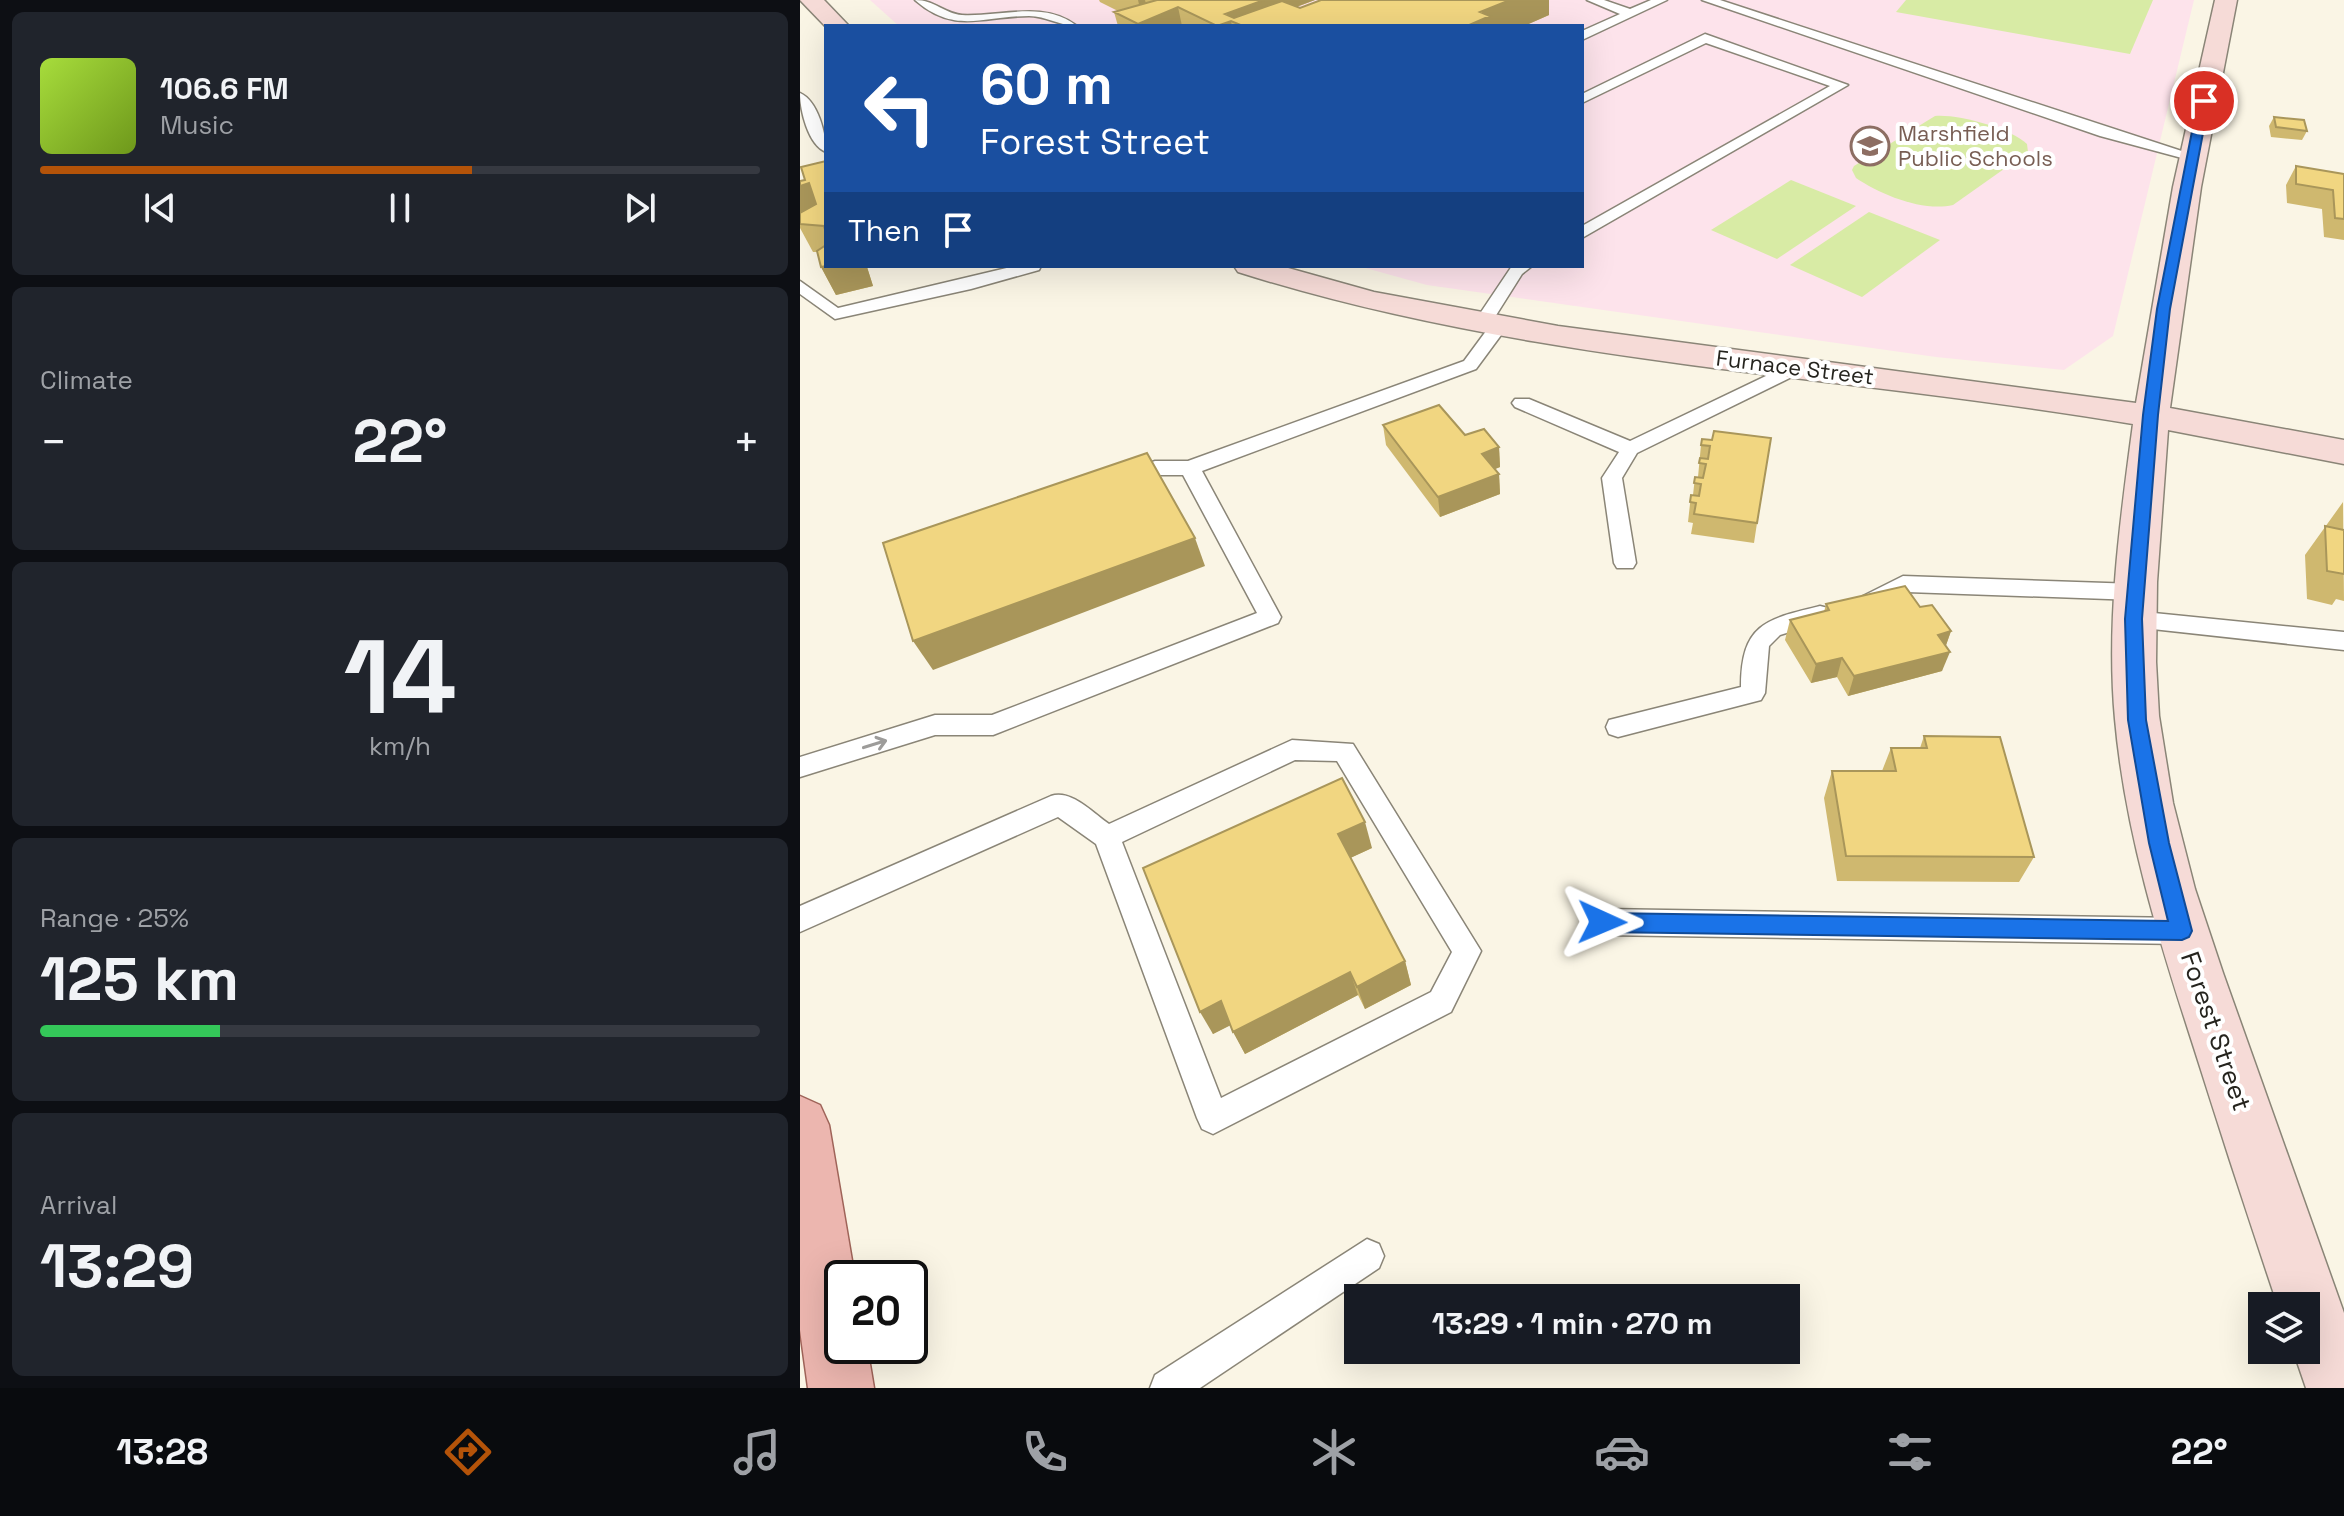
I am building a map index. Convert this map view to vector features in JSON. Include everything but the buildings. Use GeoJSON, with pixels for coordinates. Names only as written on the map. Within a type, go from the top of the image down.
{"type":"FeatureCollection","features":[{"type":"Feature","properties":{"kind":"main road"},"geometry":{"type":"LineString","coordinates":[[800,1125],[841,1388]]}},
{"type":"Feature","properties":{"kind":"street"},"geometry":{"type":"LineString","coordinates":[[800,1],[811,0],[836,24]]}},
{"type":"Feature","properties":{"kind":"street","name":"Forest Street"},"geometry":{"type":"LineString","coordinates":[[2226,0],[2163,309],[2150,415],[2135,606],[2137,720],[2159,843],[2182,931],[2339,1388]]}},
{"type":"Feature","properties":{"kind":"street","name":"Furnace Street"},"geometry":{"type":"LineString","coordinates":[[1256,268],[1379,305],[1490,326],[2150,415],[2344,452]]}},
{"type":"Feature","properties":{"kind":"lane"},"geometry":{"type":"LineString","coordinates":[[921,0],[957,19]]}},
{"type":"Feature","properties":{"kind":"lane"},"geometry":{"type":"LineString","coordinates":[[1593,0],[1631,14]]}},
{"type":"Feature","properties":{"kind":"lane"},"geometry":{"type":"LineString","coordinates":[[1584,35],[1661,0]]}},
{"type":"Feature","properties":{"kind":"lane"},"geometry":{"type":"LineString","coordinates":[[1708,0],[2105,133],[2193,157]]}},
{"type":"Feature","properties":{"kind":"lane"},"geometry":{"type":"LineString","coordinates":[[943,24],[957,19],[1031,12],[1054,17],[1067,24]]}},
{"type":"Feature","properties":{"kind":"lane"},"geometry":{"type":"LineString","coordinates":[[1584,98],[1705,38],[1841,85],[1584,232]]}},
{"type":"Feature","properties":{"kind":"lane"},"geometry":{"type":"LineString","coordinates":[[800,97],[824,144]]}},
{"type":"Feature","properties":{"kind":"lane"},"geometry":{"type":"LineString","coordinates":[[800,286],[835,314],[969,275],[1019,268]]}},
{"type":"Feature","properties":{"kind":"lane"},"geometry":{"type":"LineString","coordinates":[[1110,484],[1155,468],[1190,468],[1470,365],[1516,268]]}},
{"type":"Feature","properties":{"kind":"lane"},"geometry":{"type":"LineString","coordinates":[[1625,563],[1612,478],[1630,449],[1797,367]]}},
{"type":"Feature","properties":{"kind":"lane"},"geometry":{"type":"LineString","coordinates":[[1522,403],[1630,449]]}},
{"type":"Feature","properties":{"kind":"lane"},"geometry":{"type":"LineString","coordinates":[[800,767],[935,725],[993,725],[1270,617],[1190,468]]}},
{"type":"Feature","properties":{"kind":"lane"},"geometry":{"type":"LineString","coordinates":[[1618,727],[1753,693],[1752,658],[1758,639],[1778,624],[1870,603],[1903,584],[2135,606],[2344,641]]}},
{"type":"Feature","properties":{"kind":"lane"},"geometry":{"type":"LineString","coordinates":[[800,919],[1060,804],[1107,837],[1213,1118],[1441,1002],[1467,951],[1344,751],[1292,750],[1107,837]]}},
{"type":"Feature","properties":{"kind":"lane"},"geometry":{"type":"LineString","coordinates":[[1602,922],[2182,931]]}},
{"type":"Feature","properties":{"kind":"lane"},"geometry":{"type":"LineString","coordinates":[[1168,1388],[1367,1256]]}},
{"type":"Feature","properties":{"kind":"shaded area","name":"Marshfield Public Schools"},"geometry":{"type":"Polygon","coordinates":[[[870,0],[2194,0],[2113,336],[2064,370],[1936,357],[1427,285],[1365,268],[1584,268],[1584,24],[897,24],[870,0]]]}},
{"type":"Feature","properties":{"kind":"green space"},"geometry":{"type":"Polygon","coordinates":[[[1906,0],[2153,0],[2130,54],[1896,12],[1906,0]]]}},
{"type":"Feature","properties":{"kind":"green space"},"geometry":{"type":"Polygon","coordinates":[[[1935,116],[1957,117],[2009,133],[2027,144],[2028,152],[1953,205],[1941,207],[1903,200],[1856,178],[1852,170],[1854,166],[1935,116]]]}},
{"type":"Feature","properties":{"kind":"green space"},"geometry":{"type":"Polygon","coordinates":[[[1791,180],[1856,206],[1777,259],[1711,230],[1791,180]]]}},
{"type":"Feature","properties":{"kind":"green space"},"geometry":{"type":"Polygon","coordinates":[[[1869,212],[1940,240],[1862,297],[1790,265],[1869,212]]]}},
{"type":"Feature","properties":{"kind":"place","name":"Marshfield Public Schools"},"geometry":{"type":"Point","coordinates":[1870,146]}},
{"type":"Feature","properties":{"kind":"route"},"geometry":{"type":"LineString","coordinates":[[1602,922],[2182,931],[2146,779],[2137,720],[2134,619],[2150,415],[2163,309],[2204,101]]}}]}
